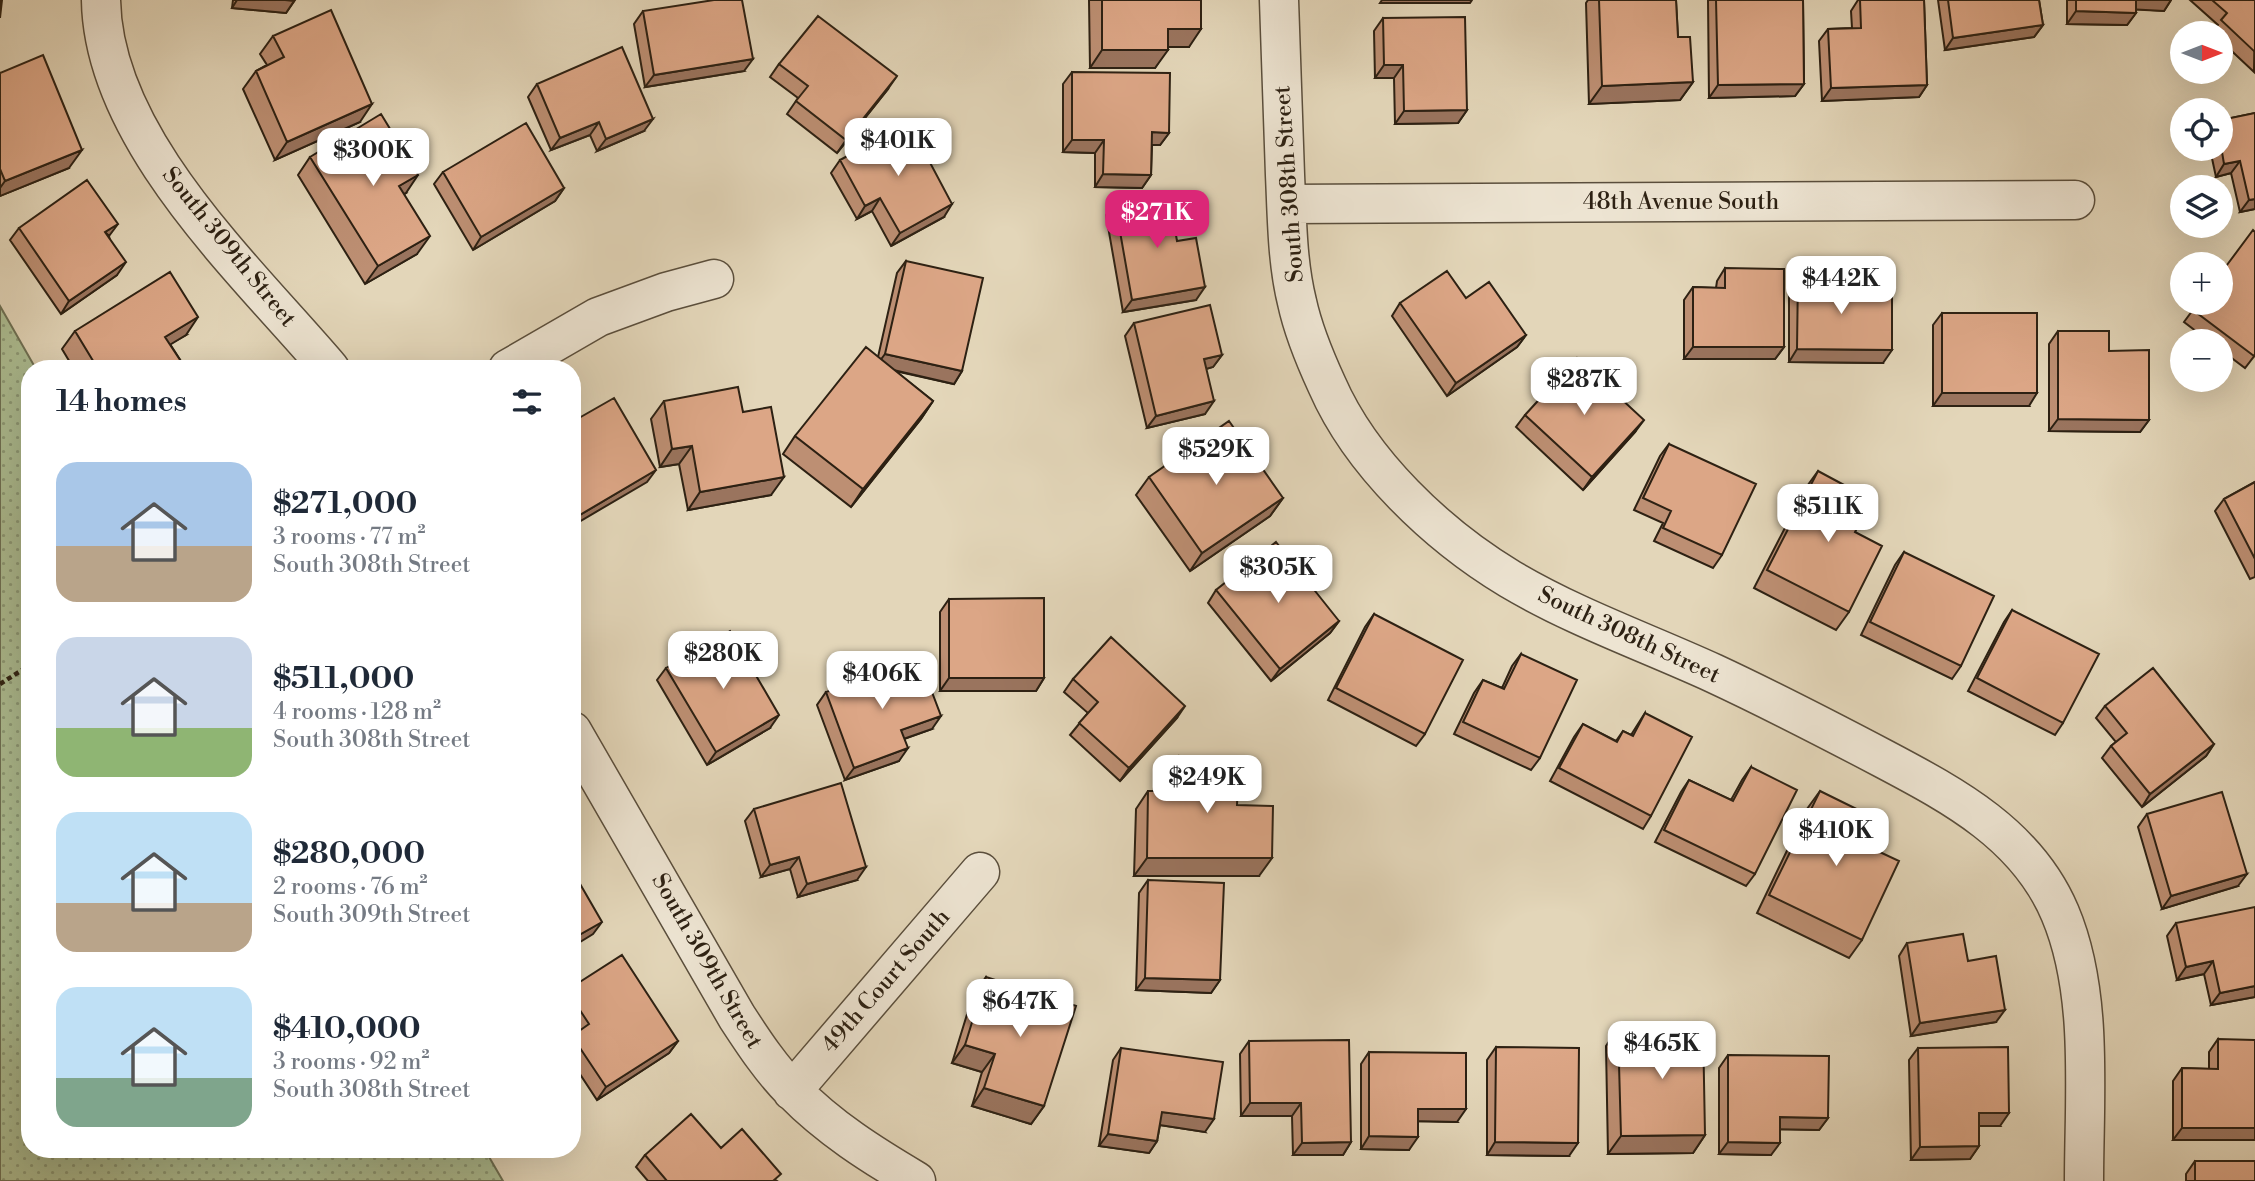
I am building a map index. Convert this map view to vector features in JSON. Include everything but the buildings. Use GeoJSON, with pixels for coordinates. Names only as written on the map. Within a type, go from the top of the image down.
{"type":"FeatureCollection","features":[{"type":"Feature","properties":{"kind":"street","name":"South 309th Street"},"geometry":{"type":"LineString","coordinates":[[101,0],[110,57],[121,93],[140,132],[211,232],[322,360]]}},
{"type":"Feature","properties":{"kind":"street","name":"South 308th Street"},"geometry":{"type":"LineString","coordinates":[[1279,0],[1287,204],[1297,302],[1328,387],[1351,430],[1375,462],[1431,520],[1510,579],[1796,713],[1947,792],[1983,817],[2013,844],[2038,874],[2060,912],[2080,986],[2083,1015],[2084,1181]]}},
{"type":"Feature","properties":{"kind":"street","name":"48th Avenue South"},"geometry":{"type":"LineString","coordinates":[[1287,204],[2075,200]]}},
{"type":"Feature","properties":{"kind":"street"},"geometry":{"type":"LineString","coordinates":[[524,360],[598,317],[666,292],[713,279]]}},
{"type":"Feature","properties":{"kind":"street","name":"South 309th Street"},"geometry":{"type":"LineString","coordinates":[[581,747],[737,1017],[762,1055],[792,1091],[825,1121],[864,1150],[916,1181]]}},
{"type":"Feature","properties":{"kind":"street","name":"49th Court South"},"geometry":{"type":"LineString","coordinates":[[792,1091],[980,872]]}},
{"type":"Feature","properties":{"kind":"path"},"geometry":{"type":"LineString","coordinates":[[0,684],[21,671]]}},
{"type":"Feature","properties":{"kind":"green space"},"geometry":{"type":"Polygon","coordinates":[[[0,306],[31,360],[21,360],[21,1158],[490,1158],[503,1181],[0,1181],[0,306]]]}}]}
